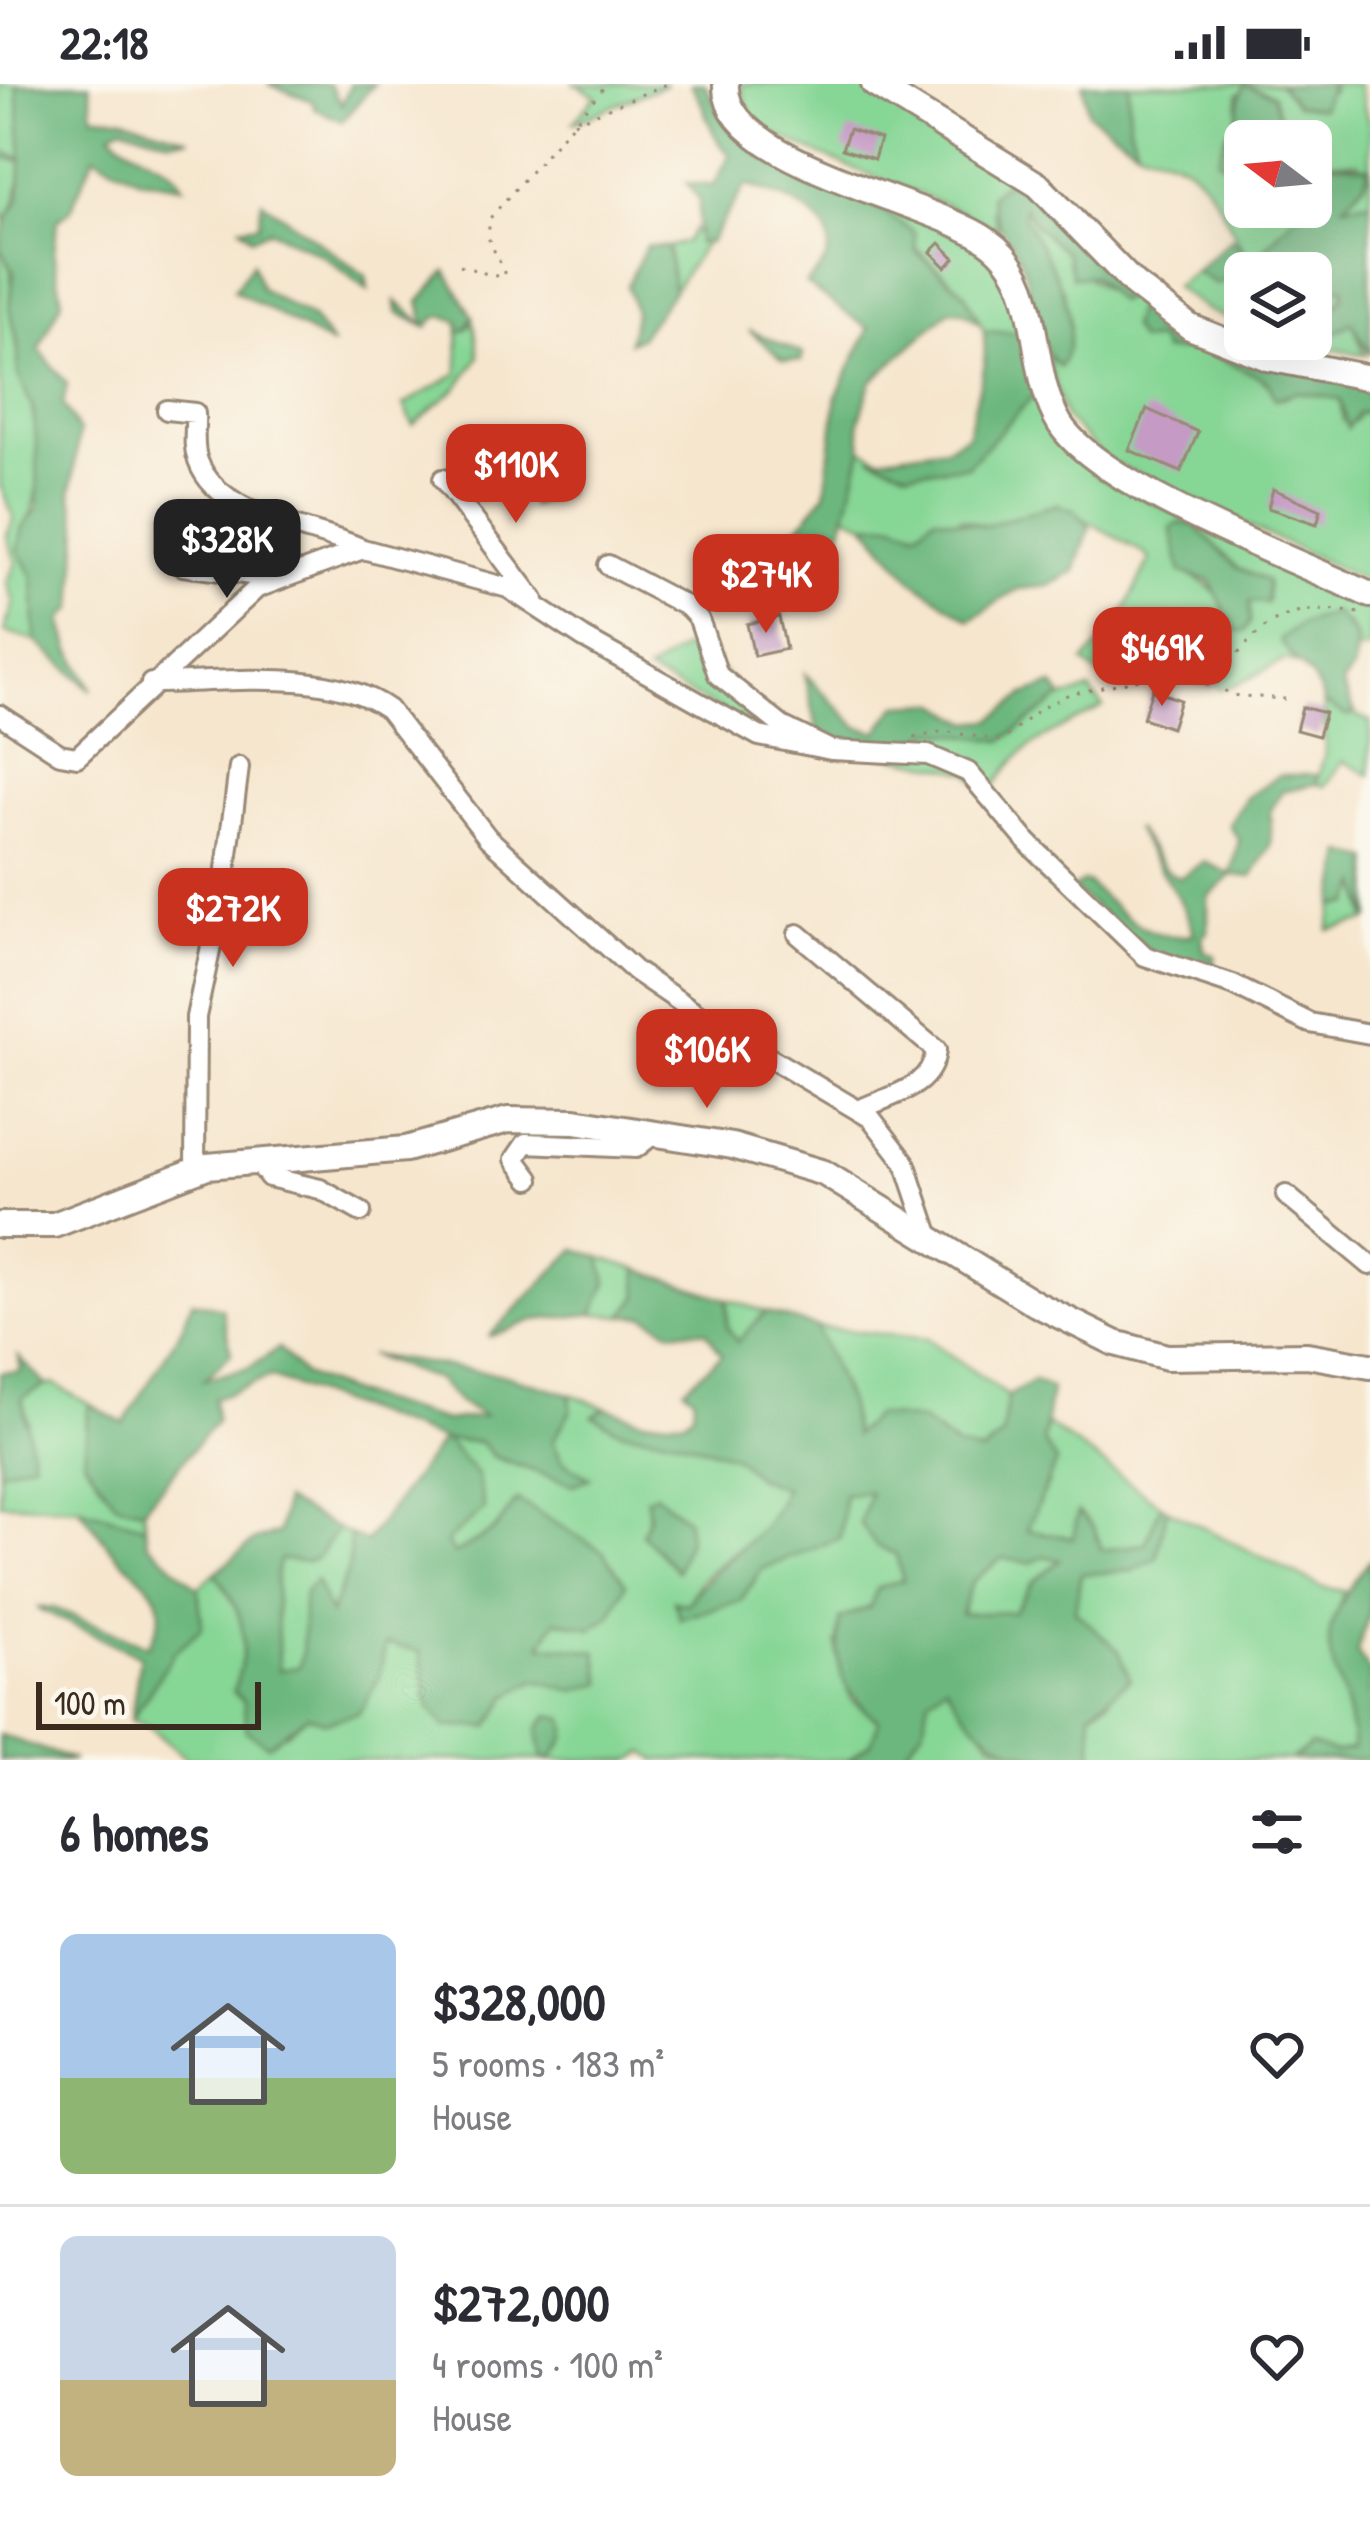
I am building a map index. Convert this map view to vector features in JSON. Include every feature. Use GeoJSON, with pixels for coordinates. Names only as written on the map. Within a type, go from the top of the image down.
{"type":"FeatureCollection","features":[{"type":"Feature","properties":{"kind":"main road"},"geometry":{"type":"LineString","coordinates":[[726,84],[729,111],[753,137],[795,159],[959,223],[1004,254],[1028,305],[1051,408],[1078,448],[1097,464],[1370,595]]}},
{"type":"Feature","properties":{"kind":"main road"},"geometry":{"type":"LineString","coordinates":[[874,84],[1025,175],[1134,284],[1190,327],[1256,355],[1370,378]]}},
{"type":"Feature","properties":{"kind":"main road"},"geometry":{"type":"LineString","coordinates":[[0,1225],[69,1220],[195,1169],[406,1149],[508,1120],[575,1121],[777,1156],[824,1173],[1036,1304],[1115,1343],[1167,1357],[1307,1355],[1370,1366]]}},
{"type":"Feature","properties":{"kind":"street"},"geometry":{"type":"LineString","coordinates":[[167,410],[195,413],[195,453],[214,486],[284,524],[496,584],[759,736],[831,750],[928,755],[955,763],[1140,953],[1249,992],[1310,1023],[1370,1034]]}},
{"type":"Feature","properties":{"kind":"street"},"geometry":{"type":"LineString","coordinates":[[443,479],[540,609]]}},
{"type":"Feature","properties":{"kind":"street"},"geometry":{"type":"LineString","coordinates":[[0,715],[74,758],[247,596],[278,578],[363,549]]}},
{"type":"Feature","properties":{"kind":"street"},"geometry":{"type":"LineString","coordinates":[[608,565],[688,607],[699,620],[710,663],[724,683],[769,719],[831,750]]}},
{"type":"Feature","properties":{"kind":"street"},"geometry":{"type":"LineString","coordinates":[[183,566],[278,578]]}},
{"type":"Feature","properties":{"kind":"street"},"geometry":{"type":"LineString","coordinates":[[151,682],[309,685],[378,702],[488,838],[635,971],[711,1023],[861,1109],[905,1162],[928,1234]]}},
{"type":"Feature","properties":{"kind":"street"},"geometry":{"type":"LineString","coordinates":[[195,1169],[196,1017],[224,885],[239,767]]}},
{"type":"Feature","properties":{"kind":"street"},"geometry":{"type":"LineString","coordinates":[[798,934],[936,1050],[931,1067],[907,1092],[861,1109]]}},
{"type":"Feature","properties":{"kind":"street"},"geometry":{"type":"LineString","coordinates":[[530,1179],[515,1159],[526,1143],[636,1148],[655,1133]]}},
{"type":"Feature","properties":{"kind":"street"},"geometry":{"type":"LineString","coordinates":[[257,1161],[269,1177],[320,1189],[361,1212]]}},
{"type":"Feature","properties":{"kind":"street"},"geometry":{"type":"LineString","coordinates":[[1286,1195],[1370,1265]]}},
{"type":"Feature","properties":{"kind":"path"},"geometry":{"type":"LineString","coordinates":[[460,265],[486,275],[505,274],[488,237],[490,218],[608,84]]}},
{"type":"Feature","properties":{"kind":"path"},"geometry":{"type":"LineString","coordinates":[[572,123],[667,84]]}},
{"type":"Feature","properties":{"kind":"path"},"geometry":{"type":"LineString","coordinates":[[914,738],[944,731],[1002,741],[1038,710],[1069,694],[1163,674],[1208,686],[1234,654],[1286,612],[1370,612]]}},
{"type":"Feature","properties":{"kind":"path"},"geometry":{"type":"LineString","coordinates":[[1216,680],[1229,695],[1285,699]]}},
{"type":"Feature","properties":{"kind":"green space"},"geometry":{"type":"Polygon","coordinates":[[[0,84],[18,85],[22,137],[19,189],[6,220],[0,210],[0,158],[17,158],[0,151],[0,84]]]}},
{"type":"Feature","properties":{"kind":"green space"},"geometry":{"type":"Polygon","coordinates":[[[17,84],[90,84],[93,115],[121,117],[190,139],[170,140],[122,126],[111,132],[169,169],[183,186],[140,179],[94,156],[71,209],[57,220],[54,255],[62,301],[39,349],[67,384],[63,404],[79,432],[71,493],[79,528],[74,609],[62,619],[70,648],[92,690],[36,641],[33,577],[18,550],[23,528],[38,507],[33,409],[18,375],[18,341],[9,307],[14,272],[0,248],[6,220],[20,198],[21,160],[0,158],[0,151],[22,158],[17,84]]]}},
{"type":"Feature","properties":{"kind":"green space"},"geometry":{"type":"Polygon","coordinates":[[[268,84],[329,84],[342,105],[350,84],[374,84],[342,121],[315,109],[312,101],[268,84]]]}},
{"type":"Feature","properties":{"kind":"green space"},"geometry":{"type":"Polygon","coordinates":[[[576,84],[667,84],[572,123],[596,96],[576,84]]]}},
{"type":"Feature","properties":{"kind":"green space"},"geometry":{"type":"Polygon","coordinates":[[[691,84],[705,84],[726,125],[761,155],[853,191],[915,233],[916,252],[964,292],[980,323],[962,311],[950,310],[871,382],[859,422],[862,449],[836,555],[813,571],[804,603],[792,577],[790,538],[825,494],[837,395],[869,329],[806,284],[823,264],[829,247],[826,232],[816,219],[783,198],[746,185],[709,243],[698,243],[699,199],[687,183],[714,186],[730,154],[691,84]]]}},
{"type":"Feature","properties":{"kind":"green space"},"geometry":{"type":"Polygon","coordinates":[[[740,84],[863,84],[1013,176],[992,210],[998,230],[752,121],[740,84]]]}},
{"type":"Feature","properties":{"kind":"green space"},"geometry":{"type":"Polygon","coordinates":[[[1083,84],[1129,84],[1129,124],[1137,148],[1088,113],[1083,84]]]}},
{"type":"Feature","properties":{"kind":"green space"},"geometry":{"type":"Polygon","coordinates":[[[1129,84],[1279,84],[1296,104],[1332,92],[1332,84],[1358,84],[1370,128],[1370,201],[1344,206],[1364,183],[1359,162],[1332,161],[1332,120],[1280,120],[1273,95],[1238,94],[1238,119],[1224,120],[1224,215],[1193,171],[1137,148],[1129,124],[1129,84]]]}},
{"type":"Feature","properties":{"kind":"green space"},"geometry":{"type":"Polygon","coordinates":[[[1279,84],[1332,84],[1321,108],[1296,105],[1279,84]]]}},
{"type":"Feature","properties":{"kind":"green space"},"geometry":{"type":"Polygon","coordinates":[[[1245,85],[1273,95],[1280,120],[1236,120],[1245,85]]]}},
{"type":"Feature","properties":{"kind":"green space"},"geometry":{"type":"Polygon","coordinates":[[[1332,162],[1370,167],[1364,183],[1344,205],[1370,201],[1370,355],[1352,322],[1332,335],[1332,309],[1343,298],[1344,288],[1332,287],[1332,252],[1262,252],[1283,228],[1332,228],[1332,162]]]}},
{"type":"Feature","properties":{"kind":"green space"},"geometry":{"type":"Polygon","coordinates":[[[1013,176],[1126,296],[1118,302],[1093,276],[1072,277],[1067,254],[1035,225],[1024,207],[1023,216],[1053,269],[1067,308],[1068,348],[1060,367],[1044,346],[1021,261],[1000,225],[990,195],[1013,176]]]}},
{"type":"Feature","properties":{"kind":"green space"},"geometry":{"type":"Polygon","coordinates":[[[853,191],[949,228],[984,249],[1008,277],[1023,333],[984,331],[964,292],[853,191]]]}},
{"type":"Feature","properties":{"kind":"green space"},"geometry":{"type":"Polygon","coordinates":[[[262,201],[366,276],[368,290],[324,256],[270,230],[252,238],[241,227],[259,224],[262,201]]]}},
{"type":"Feature","properties":{"kind":"green space"},"geometry":{"type":"Polygon","coordinates":[[[1025,205],[1035,225],[1067,254],[1068,266],[1138,306],[1133,315],[1148,341],[1158,339],[1163,351],[1196,351],[1228,360],[1257,375],[1281,398],[1297,392],[1340,399],[1343,421],[1355,421],[1359,413],[1370,412],[1370,583],[1107,460],[1065,418],[1047,356],[1069,336],[1064,292],[1023,216],[1025,205]]]}},
{"type":"Feature","properties":{"kind":"green space"},"geometry":{"type":"Polygon","coordinates":[[[1231,228],[1289,228],[1262,252],[1245,252],[1231,228]]]}},
{"type":"Feature","properties":{"kind":"green space"},"geometry":{"type":"Polygon","coordinates":[[[694,229],[704,245],[673,291],[668,247],[685,242],[694,229]]]}},
{"type":"Feature","properties":{"kind":"green space"},"geometry":{"type":"Polygon","coordinates":[[[1232,238],[1244,252],[1224,252],[1224,281],[1216,284],[1195,271],[1232,238]]]}},
{"type":"Feature","properties":{"kind":"green space"},"geometry":{"type":"Polygon","coordinates":[[[646,246],[668,247],[673,291],[640,337],[629,342],[635,311],[627,286],[646,246]]]}},
{"type":"Feature","properties":{"kind":"green space"},"geometry":{"type":"Polygon","coordinates":[[[0,248],[10,268],[11,318],[39,454],[34,506],[23,528],[33,577],[36,641],[4,632],[14,602],[7,583],[16,563],[7,536],[14,517],[0,486],[0,248]]]}},
{"type":"Feature","properties":{"kind":"green space"},"geometry":{"type":"Polygon","coordinates":[[[252,263],[261,289],[312,318],[333,346],[234,290],[252,263]]]}},
{"type":"Feature","properties":{"kind":"green space"},"geometry":{"type":"Polygon","coordinates":[[[446,271],[473,316],[466,330],[459,331],[459,322],[445,316],[427,327],[397,312],[396,301],[426,326],[419,302],[446,271]]]}},
{"type":"Feature","properties":{"kind":"green space"},"geometry":{"type":"Polygon","coordinates":[[[1195,271],[1216,283],[1224,281],[1224,318],[1207,310],[1174,287],[1195,271]]]}},
{"type":"Feature","properties":{"kind":"green space"},"geometry":{"type":"Polygon","coordinates":[[[1332,287],[1345,288],[1343,298],[1332,305],[1332,287]]]}},
{"type":"Feature","properties":{"kind":"green space"},"geometry":{"type":"Polygon","coordinates":[[[1138,306],[1187,336],[1224,346],[1224,360],[1273,360],[1370,387],[1370,412],[1359,413],[1347,428],[1340,399],[1297,392],[1275,399],[1268,381],[1202,350],[1163,351],[1158,339],[1139,341],[1130,326],[1138,306]]]}},
{"type":"Feature","properties":{"kind":"green space"},"geometry":{"type":"Polygon","coordinates":[[[473,316],[479,357],[458,387],[413,425],[404,405],[458,373],[459,331],[471,325],[473,316]]]}},
{"type":"Feature","properties":{"kind":"green space"},"geometry":{"type":"Polygon","coordinates":[[[1352,321],[1365,355],[1332,349],[1332,335],[1352,321]]]}},
{"type":"Feature","properties":{"kind":"green space"},"geometry":{"type":"Polygon","coordinates":[[[749,330],[803,354],[801,361],[783,360],[749,330]]]}},
{"type":"Feature","properties":{"kind":"green space"},"geometry":{"type":"Polygon","coordinates":[[[984,331],[1023,333],[1037,392],[967,466],[908,471],[874,458],[946,447],[967,435],[985,364],[984,331]]]}},
{"type":"Feature","properties":{"kind":"green space"},"geometry":{"type":"Polygon","coordinates":[[[1037,392],[1051,430],[1099,477],[1370,604],[1370,648],[1354,651],[1357,640],[1348,624],[1327,618],[1281,640],[1296,664],[1286,660],[1228,687],[1219,689],[1216,681],[1211,686],[1164,674],[1112,687],[1084,662],[1118,625],[1150,559],[1145,554],[1058,504],[985,526],[961,518],[917,531],[895,523],[866,524],[846,514],[862,449],[908,471],[967,466],[1037,392]],[[1172,528],[1181,572],[1247,611],[1250,601],[1267,602],[1267,581],[1238,568],[1210,540],[1172,528]]]}},
{"type":"Feature","properties":{"kind":"green space"},"geometry":{"type":"Polygon","coordinates":[[[564,480],[564,493],[531,506],[529,485],[564,480]]]}},
{"type":"Feature","properties":{"kind":"green space"},"geometry":{"type":"Polygon","coordinates":[[[1057,504],[1076,511],[1090,527],[1075,571],[1049,586],[1018,589],[970,620],[912,580],[866,524],[895,523],[917,531],[935,516],[985,526],[1057,504]]]}},
{"type":"Feature","properties":{"kind":"green space"},"geometry":{"type":"Polygon","coordinates":[[[1180,523],[1194,525],[1238,568],[1267,581],[1267,603],[1250,602],[1250,623],[1244,632],[1235,630],[1210,581],[1181,572],[1171,528],[1180,523]]]}},
{"type":"Feature","properties":{"kind":"green space"},"geometry":{"type":"Polygon","coordinates":[[[790,538],[798,598],[775,581],[728,594],[790,538]]]}},
{"type":"Feature","properties":{"kind":"green space"},"geometry":{"type":"Polygon","coordinates":[[[1336,613],[1357,640],[1354,668],[1342,684],[1355,712],[1348,717],[1324,703],[1316,684],[1280,640],[1300,624],[1336,613]]]}},
{"type":"Feature","properties":{"kind":"green space"},"geometry":{"type":"Polygon","coordinates":[[[702,636],[707,655],[792,747],[647,672],[702,636]]]}},
{"type":"Feature","properties":{"kind":"green space"},"geometry":{"type":"Polygon","coordinates":[[[805,674],[858,727],[877,732],[898,705],[937,703],[969,722],[992,720],[1025,695],[1053,685],[1062,697],[1002,741],[935,731],[880,754],[821,746],[805,674]]]}},
{"type":"Feature","properties":{"kind":"green space"},"geometry":{"type":"Polygon","coordinates":[[[1090,690],[1103,707],[1024,752],[990,796],[968,772],[880,754],[935,731],[1002,741],[1053,701],[1090,690]]]}},
{"type":"Feature","properties":{"kind":"green space"},"geometry":{"type":"Polygon","coordinates":[[[1324,704],[1370,721],[1370,775],[1343,761],[1325,786],[1316,784],[1325,753],[1324,704]]]}},
{"type":"Feature","properties":{"kind":"green space"},"geometry":{"type":"Polygon","coordinates":[[[1279,775],[1318,775],[1316,784],[1282,791],[1270,811],[1271,845],[1252,877],[1232,875],[1208,897],[1208,932],[1202,938],[1204,951],[1215,956],[1211,977],[1161,963],[1072,889],[1085,881],[1122,914],[1149,930],[1163,935],[1194,934],[1183,906],[1135,828],[1166,870],[1179,878],[1205,862],[1231,874],[1239,840],[1229,825],[1246,798],[1279,775]]]}},
{"type":"Feature","properties":{"kind":"green space"},"geometry":{"type":"Polygon","coordinates":[[[1344,853],[1370,859],[1370,920],[1360,884],[1351,904],[1334,906],[1344,853]]]}},
{"type":"Feature","properties":{"kind":"green space"},"geometry":{"type":"Polygon","coordinates":[[[1360,882],[1367,921],[1329,930],[1334,906],[1351,904],[1360,882]]]}},
{"type":"Feature","properties":{"kind":"green space"},"geometry":{"type":"Polygon","coordinates":[[[576,1249],[600,1257],[607,1282],[593,1314],[534,1320],[488,1337],[576,1249]]]}},
{"type":"Feature","properties":{"kind":"green space"},"geometry":{"type":"Polygon","coordinates":[[[600,1257],[637,1269],[639,1296],[623,1316],[593,1314],[607,1282],[600,1257]]]}},
{"type":"Feature","properties":{"kind":"green space"},"geometry":{"type":"Polygon","coordinates":[[[637,1269],[727,1299],[727,1326],[737,1342],[766,1312],[816,1327],[848,1403],[854,1435],[875,1415],[921,1421],[957,1447],[982,1453],[1002,1436],[1008,1396],[1034,1381],[1051,1389],[1043,1441],[1056,1462],[1027,1530],[1073,1538],[1078,1512],[1094,1528],[1102,1550],[1145,1544],[1161,1505],[1167,1509],[1157,1558],[1132,1571],[1081,1574],[1075,1611],[1119,1651],[1130,1679],[1091,1712],[1094,1760],[1046,1757],[1007,1746],[975,1723],[946,1684],[929,1698],[923,1728],[899,1760],[848,1760],[871,1743],[879,1721],[856,1700],[843,1678],[838,1652],[840,1619],[870,1607],[877,1588],[903,1580],[896,1554],[876,1546],[860,1523],[870,1492],[844,1494],[840,1538],[762,1569],[740,1601],[680,1618],[674,1601],[688,1604],[767,1522],[784,1488],[758,1478],[734,1456],[677,1439],[620,1431],[593,1416],[605,1407],[643,1420],[685,1420],[693,1412],[694,1397],[684,1388],[722,1355],[706,1331],[671,1331],[645,1316],[623,1316],[639,1296],[637,1269]],[[1044,1556],[1031,1563],[1002,1558],[972,1582],[961,1614],[1014,1612],[1033,1582],[1060,1560],[1044,1556]]]}},
{"type":"Feature","properties":{"kind":"green space"},"geometry":{"type":"Polygon","coordinates":[[[727,1299],[766,1312],[737,1343],[727,1326],[727,1299]]]}},
{"type":"Feature","properties":{"kind":"green space"},"geometry":{"type":"Polygon","coordinates":[[[192,1301],[222,1308],[231,1354],[205,1379],[249,1368],[279,1348],[303,1375],[445,1421],[483,1416],[459,1403],[437,1380],[369,1355],[505,1375],[570,1394],[571,1410],[553,1441],[562,1461],[590,1478],[573,1485],[493,1456],[480,1442],[445,1440],[477,1475],[484,1509],[446,1542],[454,1554],[494,1531],[517,1500],[604,1552],[626,1584],[611,1615],[591,1628],[556,1620],[541,1645],[596,1651],[603,1683],[574,1691],[536,1680],[508,1696],[489,1727],[445,1727],[429,1707],[420,1652],[386,1644],[378,1680],[359,1713],[325,1722],[308,1715],[268,1745],[246,1731],[244,1701],[233,1692],[242,1659],[242,1630],[233,1602],[215,1573],[255,1540],[278,1533],[284,1501],[338,1529],[317,1557],[280,1559],[277,1567],[279,1670],[299,1667],[305,1591],[316,1581],[330,1614],[349,1567],[350,1535],[366,1542],[442,1440],[270,1377],[214,1399],[216,1421],[143,1509],[116,1503],[84,1460],[89,1404],[124,1423],[183,1326],[192,1301]]]}},
{"type":"Feature","properties":{"kind":"green space"},"geometry":{"type":"Polygon","coordinates":[[[816,1327],[928,1339],[1008,1396],[1002,1436],[982,1453],[958,1448],[921,1421],[854,1435],[848,1403],[816,1327]]]}},
{"type":"Feature","properties":{"kind":"green space"},"geometry":{"type":"Polygon","coordinates":[[[19,1357],[46,1385],[22,1398],[33,1461],[0,1471],[0,1372],[21,1372],[19,1357]]]}},
{"type":"Feature","properties":{"kind":"green space"},"geometry":{"type":"Polygon","coordinates":[[[54,1384],[89,1404],[86,1424],[116,1503],[143,1509],[145,1526],[79,1507],[0,1503],[0,1471],[28,1422],[22,1398],[30,1389],[54,1384]]]}},
{"type":"Feature","properties":{"kind":"green space"},"geometry":{"type":"Polygon","coordinates":[[[570,1394],[605,1407],[594,1415],[734,1456],[758,1478],[784,1488],[771,1518],[704,1577],[681,1618],[752,1586],[762,1569],[840,1538],[844,1494],[871,1491],[876,1546],[896,1554],[903,1580],[836,1643],[851,1700],[879,1721],[871,1743],[848,1760],[656,1760],[645,1752],[632,1760],[188,1760],[148,1726],[131,1720],[174,1653],[202,1627],[198,1588],[215,1573],[241,1621],[244,1701],[286,1734],[308,1715],[378,1680],[385,1643],[420,1652],[429,1707],[489,1727],[508,1696],[536,1680],[574,1691],[541,1646],[556,1620],[591,1628],[517,1501],[494,1531],[453,1554],[446,1541],[464,1521],[477,1475],[443,1439],[480,1442],[493,1457],[572,1485],[589,1477],[562,1461],[553,1441],[571,1410],[570,1394]],[[647,1499],[649,1516],[642,1534],[677,1571],[688,1538],[647,1499]]]}},
{"type":"Feature","properties":{"kind":"green space"},"geometry":{"type":"Polygon","coordinates":[[[1047,1424],[1161,1505],[1146,1544],[1102,1550],[1094,1528],[1079,1513],[1074,1538],[1026,1530],[1049,1482],[1043,1441],[1047,1424]]]}},
{"type":"Feature","properties":{"kind":"green space"},"geometry":{"type":"Polygon","coordinates":[[[655,1493],[687,1520],[688,1538],[677,1571],[642,1534],[649,1516],[647,1499],[655,1493]]]}},
{"type":"Feature","properties":{"kind":"green space"},"geometry":{"type":"Polygon","coordinates":[[[79,1507],[145,1526],[147,1542],[198,1588],[202,1627],[174,1653],[131,1720],[140,1656],[37,1608],[54,1608],[148,1646],[156,1629],[160,1615],[154,1593],[79,1507]]]}},
{"type":"Feature","properties":{"kind":"green space"},"geometry":{"type":"Polygon","coordinates":[[[1167,1509],[1321,1587],[1344,1591],[1336,1615],[1333,1655],[1353,1749],[1335,1753],[1311,1745],[1290,1760],[1094,1760],[1091,1712],[1109,1701],[1119,1651],[1075,1611],[1081,1574],[1132,1571],[1157,1558],[1167,1509]]]}},
{"type":"Feature","properties":{"kind":"green space"},"geometry":{"type":"Polygon","coordinates":[[[338,1529],[350,1535],[349,1567],[330,1616],[315,1582],[300,1667],[279,1671],[277,1566],[286,1554],[338,1529]]]}},
{"type":"Feature","properties":{"kind":"green space"},"geometry":{"type":"Polygon","coordinates":[[[1044,1555],[1061,1560],[1033,1582],[1014,1612],[961,1614],[972,1582],[1002,1558],[1030,1563],[1044,1555]]]}},
{"type":"Feature","properties":{"kind":"green space"},"geometry":{"type":"Polygon","coordinates":[[[1370,1560],[1370,1611],[1357,1652],[1370,1673],[1370,1760],[1290,1760],[1311,1745],[1335,1753],[1353,1749],[1329,1638],[1347,1592],[1370,1560]]]}},
{"type":"Feature","properties":{"kind":"green space"},"geometry":{"type":"Polygon","coordinates":[[[947,1683],[992,1742],[1041,1760],[899,1760],[923,1728],[929,1697],[947,1683]]]}},
{"type":"Feature","properties":{"kind":"green space"},"geometry":{"type":"Polygon","coordinates":[[[549,1715],[564,1718],[567,1730],[552,1758],[543,1759],[538,1729],[549,1715]]]}},
{"type":"Feature","properties":{"kind":"green space"},"geometry":{"type":"Polygon","coordinates":[[[0,1735],[74,1760],[0,1760],[0,1735]]]}},
{"type":"Feature","properties":{"kind":"building"},"geometry":{"type":"Polygon","coordinates":[[[849,129],[880,139],[874,159],[842,149],[849,129]]]}},
{"type":"Feature","properties":{"kind":"building"},"geometry":{"type":"Polygon","coordinates":[[[940,243],[955,258],[946,267],[931,252],[940,243]]]}},
{"type":"Feature","properties":{"kind":"building"},"geometry":{"type":"Polygon","coordinates":[[[1147,409],[1198,432],[1181,472],[1129,450],[1147,409]]]}},
{"type":"Feature","properties":{"kind":"building"},"geometry":{"type":"Polygon","coordinates":[[[1273,489],[1321,510],[1317,524],[1268,508],[1273,489]]]}},
{"type":"Feature","properties":{"kind":"building"},"geometry":{"type":"Polygon","coordinates":[[[779,617],[786,649],[754,656],[747,624],[779,617]]]}},
{"type":"Feature","properties":{"kind":"building"},"geometry":{"type":"Polygon","coordinates":[[[1152,690],[1180,700],[1171,728],[1143,718],[1152,690]]]}},
{"type":"Feature","properties":{"kind":"building"},"geometry":{"type":"Polygon","coordinates":[[[1302,707],[1325,713],[1318,736],[1296,730],[1302,707]]]}}]}
